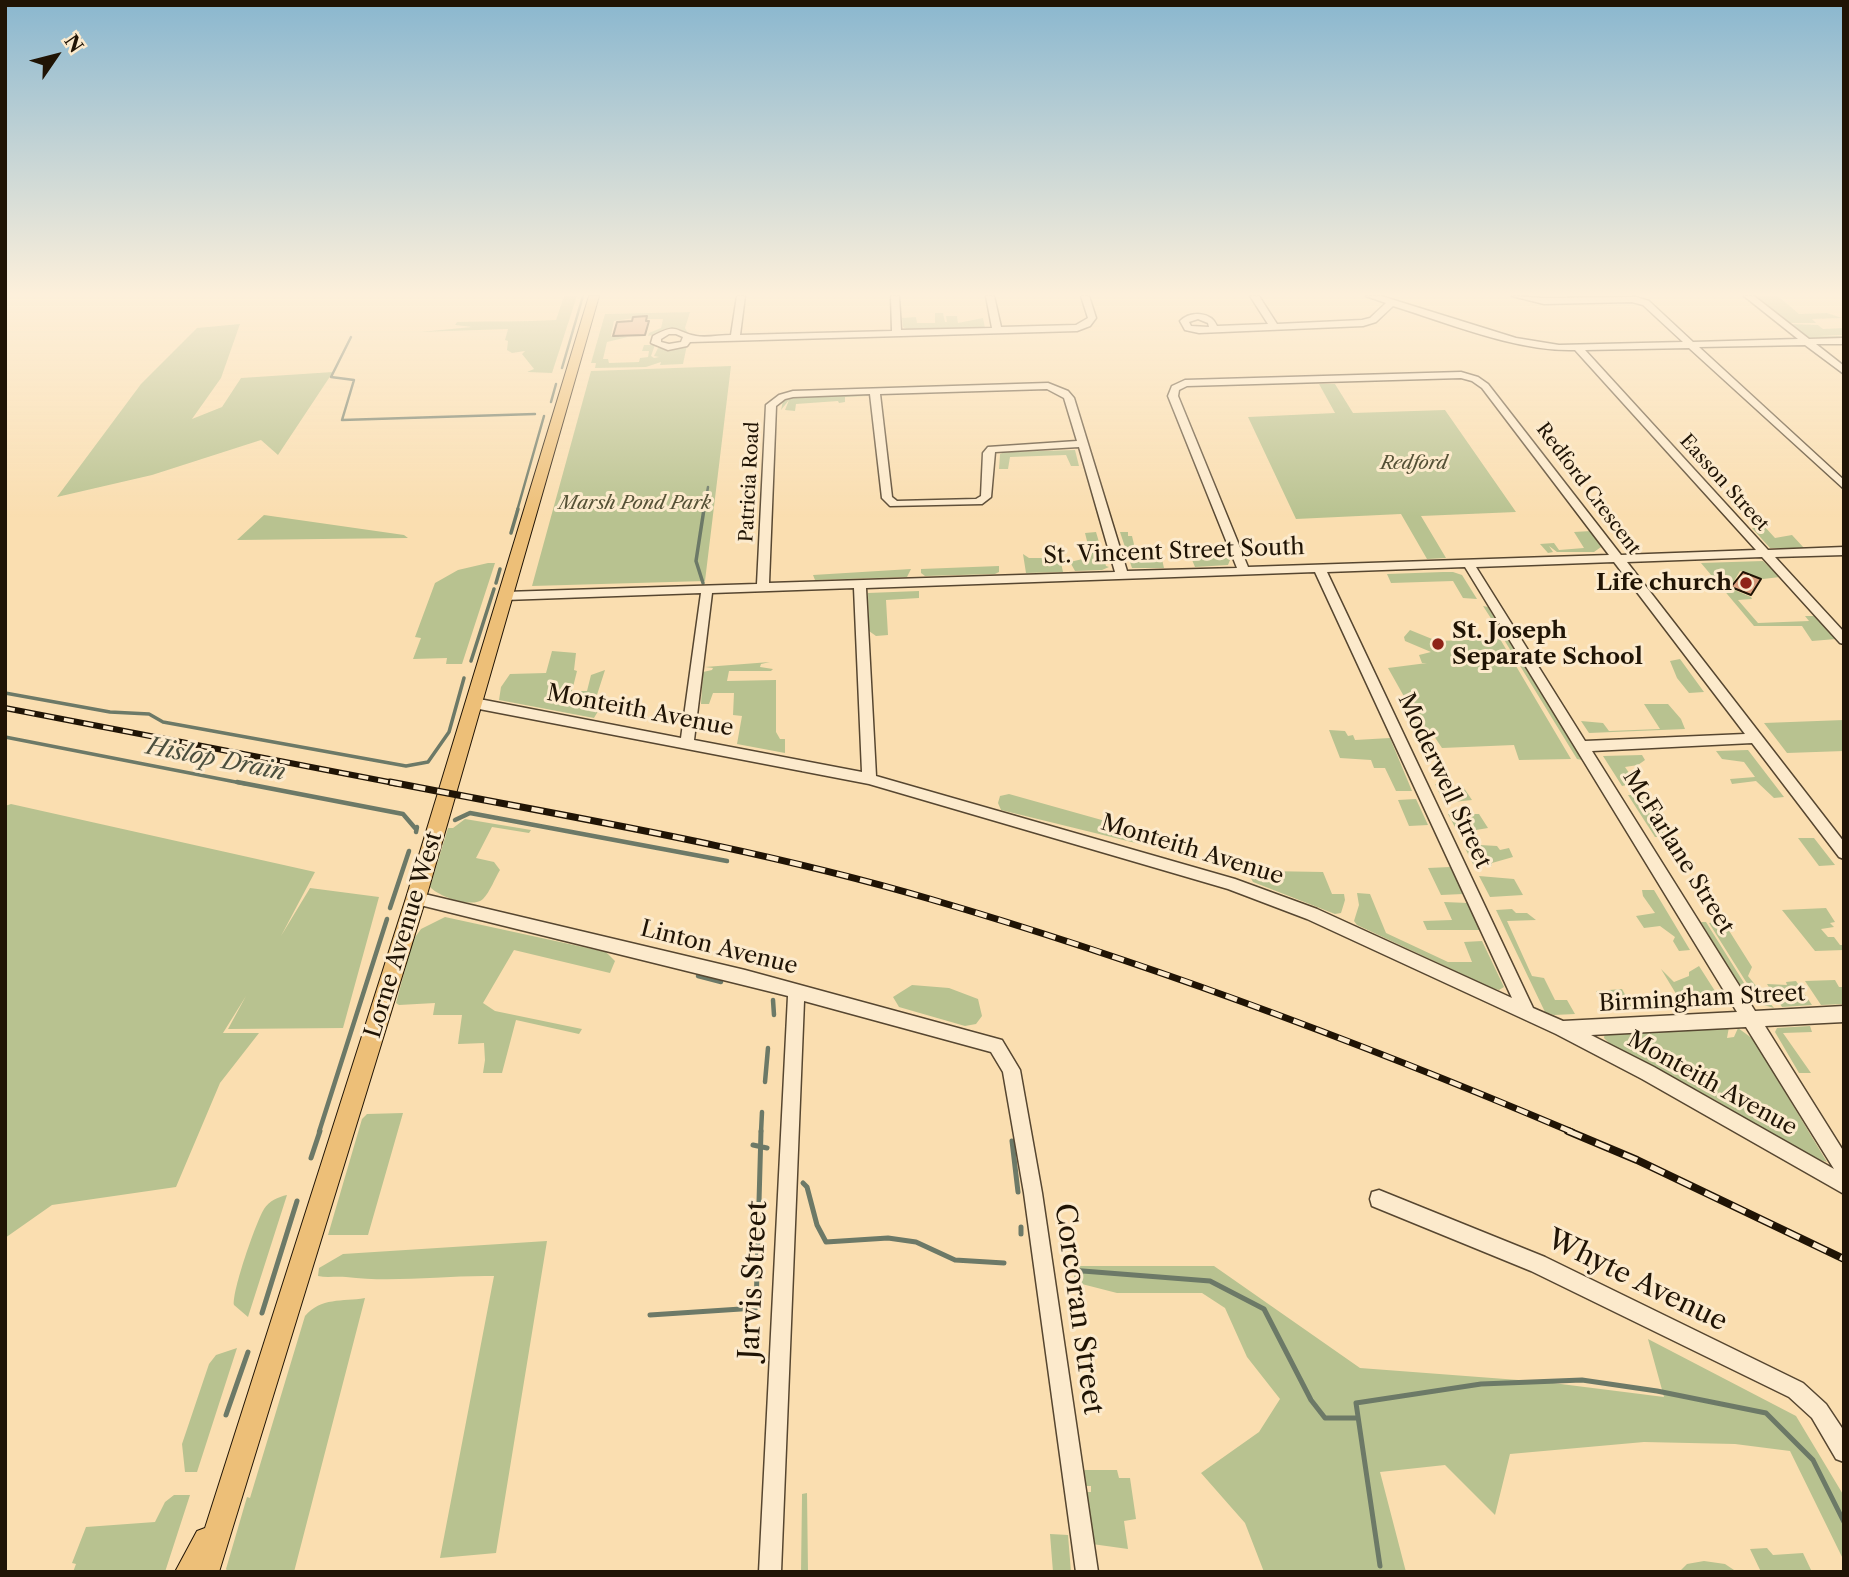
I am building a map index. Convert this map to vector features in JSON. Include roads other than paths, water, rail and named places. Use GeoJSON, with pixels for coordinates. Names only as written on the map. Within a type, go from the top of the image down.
{"type":"FeatureCollection","features":[{"type":"Feature","properties":{"kind":"main road","name":"Lorne Avenue West"},"geometry":{"type":"LineString","coordinates":[[205,1572],[416,898],[572,370]]}},
{"type":"Feature","properties":{"kind":"main road"},"geometry":{"type":"LineString","coordinates":[[189,1572],[222,1514]]}},
{"type":"Feature","properties":{"kind":"street","name":"Easson Street"},"geometry":{"type":"LineString","coordinates":[[1598,370],[1844,640]]}},
{"type":"Feature","properties":{"kind":"street"},"geometry":{"type":"LineString","coordinates":[[1721,370],[1844,486]]}},
{"type":"Feature","properties":{"kind":"street","name":"Redford Crescent"},"geometry":{"type":"LineString","coordinates":[[1244,571],[1173,396],[1175,388],[1185,383],[1459,375],[1475,379],[1485,386],[1844,853]]}},
{"type":"Feature","properties":{"kind":"street","name":"Patricia Road"},"geometry":{"type":"LineString","coordinates":[[763,587],[771,405],[782,397],[793,394],[1048,386],[1065,393],[1069,398],[1122,575]]}},
{"type":"Feature","properties":{"kind":"street"},"geometry":{"type":"LineString","coordinates":[[875,392],[887,499],[894,504],[978,502],[986,497],[988,453],[992,449],[1082,444]]}},
{"type":"Feature","properties":{"kind":"street","name":"St. Vincent Street South"},"geometry":{"type":"LineString","coordinates":[[505,596],[1844,551]]}},
{"type":"Feature","properties":{"kind":"street","name":"McFarlane Street"},"geometry":{"type":"LineString","coordinates":[[1468,563],[1844,1169]]}},
{"type":"Feature","properties":{"kind":"street","name":"Moderwell Street"},"geometry":{"type":"LineString","coordinates":[[1319,568],[1527,1013]]}},
{"type":"Feature","properties":{"kind":"street"},"geometry":{"type":"LineString","coordinates":[[860,584],[869,779]]}},
{"type":"Feature","properties":{"kind":"street"},"geometry":{"type":"LineString","coordinates":[[687,744],[707,589]]}},
{"type":"Feature","properties":{"kind":"street","name":"Monteith Avenue"},"geometry":{"type":"LineString","coordinates":[[474,703],[869,779],[1230,883],[1281,901],[1562,1029],[1689,1096],[1844,1185]]}},
{"type":"Feature","properties":{"kind":"street"},"geometry":{"type":"LineString","coordinates":[[1583,746],[1756,738]]}},
{"type":"Feature","properties":{"kind":"street","name":"Linton Avenue"},"geometry":{"type":"LineString","coordinates":[[416,898],[796,990],[996,1046],[1004,1056]]}},
{"type":"Feature","properties":{"kind":"street","name":"Jarvis Street"},"geometry":{"type":"LineString","coordinates":[[770,1572],[796,990]]}},
{"type":"Feature","properties":{"kind":"street","name":"Birmingham Street"},"geometry":{"type":"LineString","coordinates":[[1562,1029],[1844,1014]]}},
{"type":"Feature","properties":{"kind":"street","name":"Corcoran Street"},"geometry":{"type":"LineString","coordinates":[[1004,1056],[1011,1070],[1033,1193],[1087,1572]]}},
{"type":"Feature","properties":{"kind":"street","name":"Whyte Avenue"},"geometry":{"type":"LineString","coordinates":[[1379,1199],[1432,1217],[1530,1259],[1796,1390],[1819,1411],[1844,1451]]}},
{"type":"Feature","properties":{"kind":"waterway"},"geometry":{"type":"LineString","coordinates":[[335,370],[331,377],[354,380],[342,420],[535,414]]}},
{"type":"Feature","properties":{"kind":"waterway"},"geometry":{"type":"LineString","coordinates":[[551,402],[556,384]]}},
{"type":"Feature","properties":{"kind":"waterway"},"geometry":{"type":"LineString","coordinates":[[517,511],[544,416]]}},
{"type":"Feature","properties":{"kind":"waterway"},"geometry":{"type":"LineString","coordinates":[[704,511],[708,487]]}},
{"type":"Feature","properties":{"kind":"waterway"},"geometry":{"type":"LineString","coordinates":[[511,533],[518,509]]}},
{"type":"Feature","properties":{"kind":"waterway"},"geometry":{"type":"LineString","coordinates":[[703,583],[696,561],[704,509]]}},
{"type":"Feature","properties":{"kind":"waterway"},"geometry":{"type":"LineString","coordinates":[[496,583],[500,569]]}},
{"type":"Feature","properties":{"kind":"waterway"},"geometry":{"type":"LineString","coordinates":[[471,661],[494,589]]}},
{"type":"Feature","properties":{"kind":"waterway"},"geometry":{"type":"LineString","coordinates":[[5,693],[110,712],[149,714],[163,722],[406,766],[428,762],[449,732],[464,678]]}},
{"type":"Feature","properties":{"kind":"waterway","name":"Hislop Drain"},"geometry":{"type":"LineString","coordinates":[[5,737],[246,784]]}},
{"type":"Feature","properties":{"kind":"waterway","name":"Hislop Drain"},"geometry":{"type":"LineString","coordinates":[[237,782],[403,814],[415,828]]}},
{"type":"Feature","properties":{"kind":"waterway","name":"Hislop Drain"},"geometry":{"type":"LineString","coordinates":[[455,820],[470,813],[727,861]]}},
{"type":"Feature","properties":{"kind":"waterway","name":"Hislop Drain"},"geometry":{"type":"LineString","coordinates":[[416,832],[417,827]]}},
{"type":"Feature","properties":{"kind":"waterway"},"geometry":{"type":"LineString","coordinates":[[390,908],[409,851]]}},
{"type":"Feature","properties":{"kind":"waterway"},"geometry":{"type":"LineString","coordinates":[[319,1132],[387,919]]}},
{"type":"Feature","properties":{"kind":"waterway"},"geometry":{"type":"LineString","coordinates":[[698,976],[721,982]]}},
{"type":"Feature","properties":{"kind":"waterway"},"geometry":{"type":"LineString","coordinates":[[773,1000],[774,1015]]}},
{"type":"Feature","properties":{"kind":"waterway"},"geometry":{"type":"LineString","coordinates":[[765,1082],[768,1048]]}},
{"type":"Feature","properties":{"kind":"waterway"},"geometry":{"type":"LineString","coordinates":[[761,1132],[762,1112]]}},
{"type":"Feature","properties":{"kind":"waterway"},"geometry":{"type":"LineString","coordinates":[[311,1158],[320,1131]]}},
{"type":"Feature","properties":{"kind":"waterway"},"geometry":{"type":"LineString","coordinates":[[761,1131],[761,1147]]}},
{"type":"Feature","properties":{"kind":"waterway"},"geometry":{"type":"LineString","coordinates":[[1012,1141],[1018,1192]]}},
{"type":"Feature","properties":{"kind":"waterway"},"geometry":{"type":"LineString","coordinates":[[753,1145],[761,1147]]}},
{"type":"Feature","properties":{"kind":"waterway"},"geometry":{"type":"LineString","coordinates":[[650,1315],[756,1308],[761,1147]]}},
{"type":"Feature","properties":{"kind":"waterway"},"geometry":{"type":"LineString","coordinates":[[761,1147],[767,1148]]}},
{"type":"Feature","properties":{"kind":"waterway"},"geometry":{"type":"LineString","coordinates":[[803,1183],[807,1187],[817,1225],[826,1242],[888,1238],[916,1242],[955,1260],[1004,1263]]}},
{"type":"Feature","properties":{"kind":"waterway"},"geometry":{"type":"LineString","coordinates":[[262,1313],[297,1201]]}},
{"type":"Feature","properties":{"kind":"waterway"},"geometry":{"type":"LineString","coordinates":[[1021,1227],[1021,1234]]}},
{"type":"Feature","properties":{"kind":"waterway"},"geometry":{"type":"LineString","coordinates":[[1070,1270],[1210,1281],[1264,1309],[1311,1400],[1325,1418],[1358,1418]]}},
{"type":"Feature","properties":{"kind":"waterway"},"geometry":{"type":"LineString","coordinates":[[226,1415],[248,1352]]}},
{"type":"Feature","properties":{"kind":"waterway"},"geometry":{"type":"LineString","coordinates":[[1380,1566],[1356,1403],[1481,1384],[1582,1380],[1657,1391],[1766,1413],[1813,1460],[1844,1522]]}},
{"type":"Feature","properties":{"kind":"railway"},"geometry":{"type":"LineString","coordinates":[[5,708],[399,784]]}},
{"type":"Feature","properties":{"kind":"railway"},"geometry":{"type":"LineString","coordinates":[[390,782],[729,848],[930,899],[1093,950],[1254,1006],[1414,1067],[1572,1132]]}},
{"type":"Feature","properties":{"kind":"railway"},"geometry":{"type":"LineString","coordinates":[[1568,1131],[1637,1160],[1844,1259]]}},
{"type":"Feature","properties":{"kind":"place","name":"Life church"},"geometry":{"type":"Point","coordinates":[1746,583]}},
{"type":"Feature","properties":{"kind":"place","name":"St. Joseph Separate School"},"geometry":{"type":"Point","coordinates":[1438,644]}},
{"type":"Feature","properties":{"kind":"park label","name":"Redford"},"geometry":{"type":"Point","coordinates":[1414,464]}},
{"type":"Feature","properties":{"kind":"park label","name":"Marsh Pond Park"},"geometry":{"type":"Point","coordinates":[635,504]}}]}
